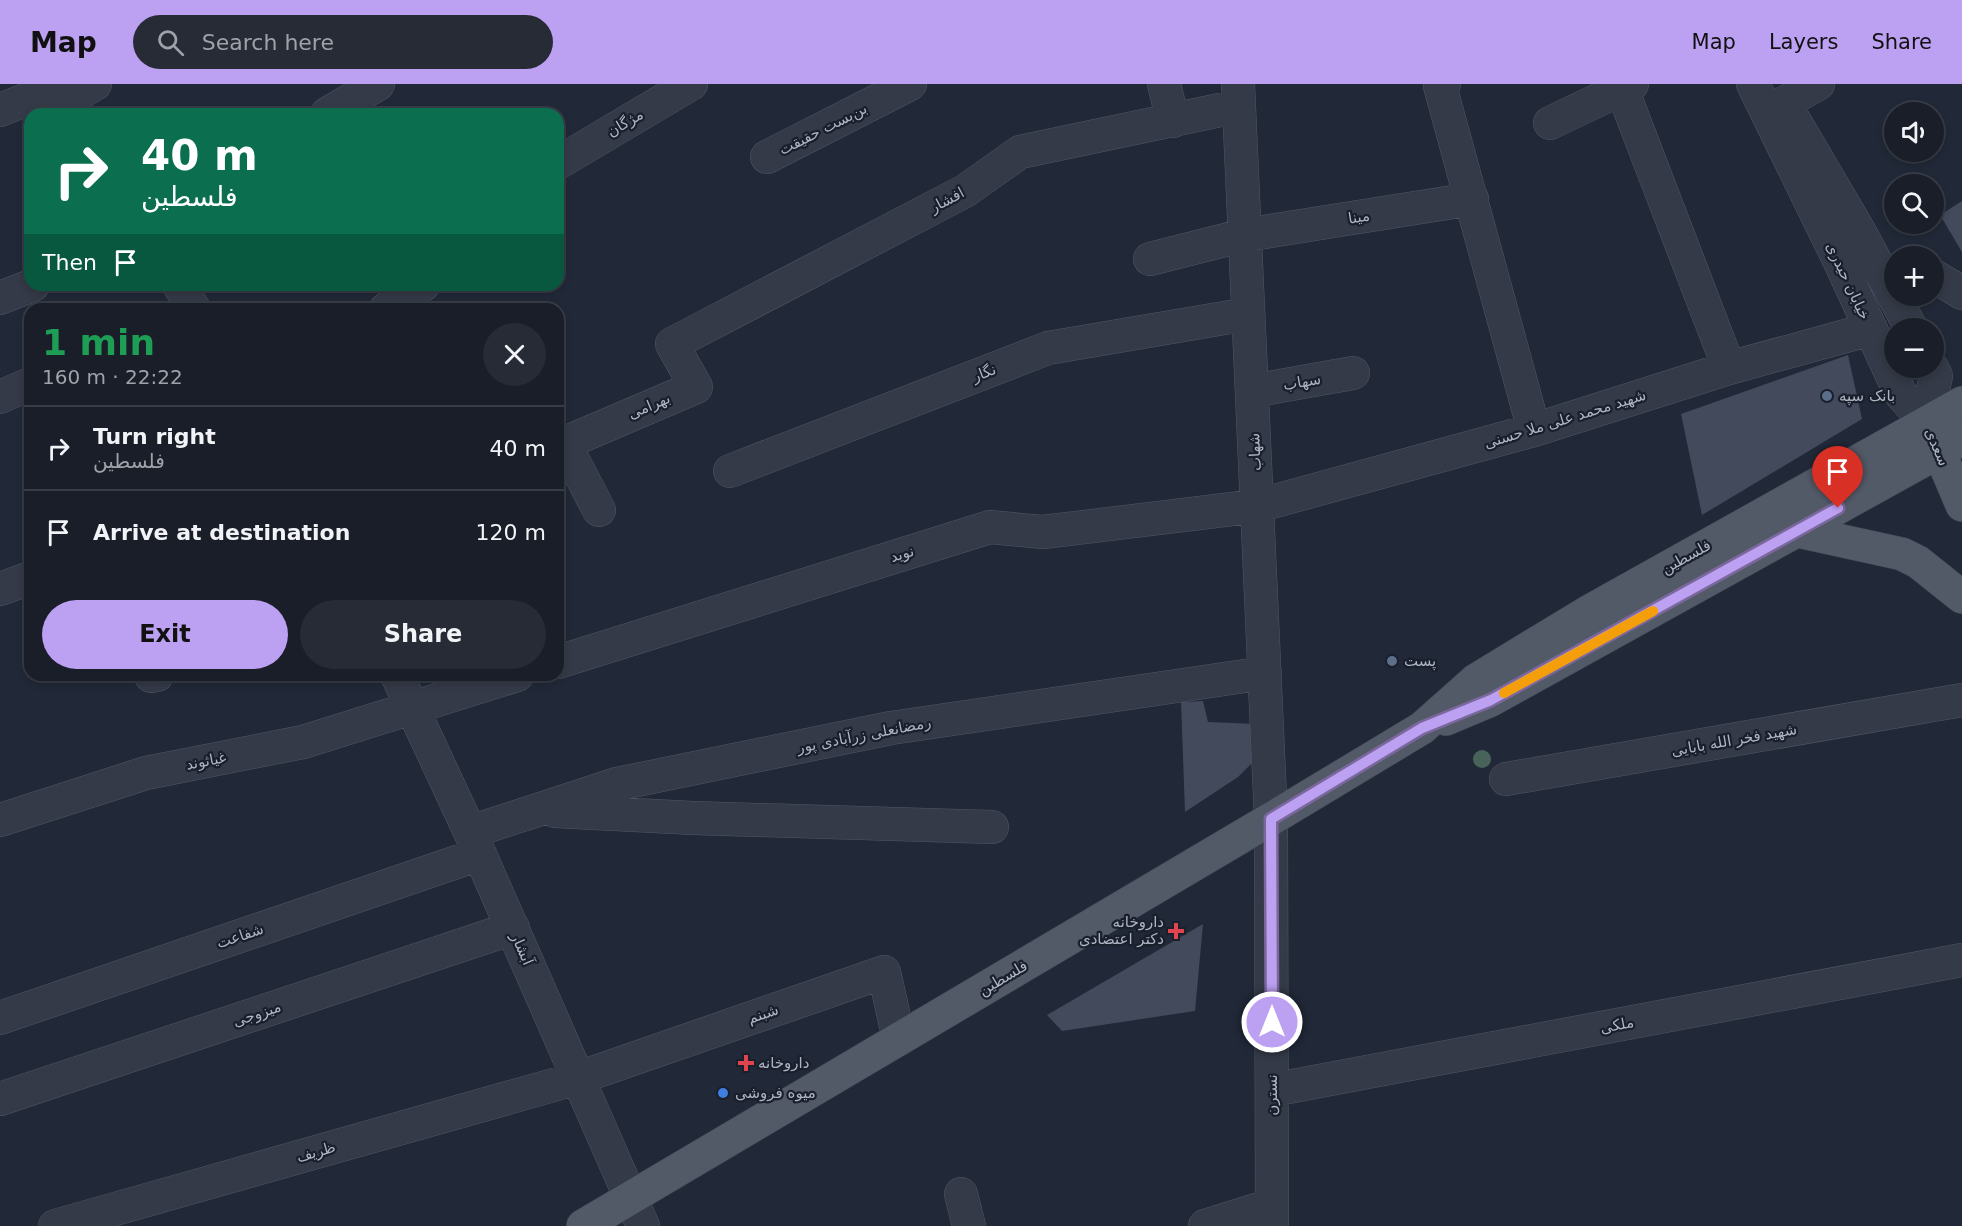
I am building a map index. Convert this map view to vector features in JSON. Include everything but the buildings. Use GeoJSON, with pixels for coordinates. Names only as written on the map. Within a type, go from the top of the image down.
{"type":"FeatureCollection","features":[{"type":"Feature","properties":{"kind":"main road","name":"فلسطین"},"geometry":{"type":"LineString","coordinates":[[1422,728],[1476,680],[1588,612],[1962,403]]}},
{"type":"Feature","properties":{"kind":"main road","name":"سعدی"},"geometry":{"type":"LineString","coordinates":[[1926,422],[1951,446],[1962,505]]}},
{"type":"Feature","properties":{"kind":"main road","name":"فلسطین"},"geometry":{"type":"LineString","coordinates":[[583,1226],[637,1212],[899,1039],[1422,728],[1491,700],[1951,446]]}},
{"type":"Feature","properties":{"kind":"main road"},"geometry":{"type":"LineString","coordinates":[[1797,531],[1902,554],[1918,562],[1962,597]]}},
{"type":"Feature","properties":{"kind":"street"},"geometry":{"type":"LineString","coordinates":[[337,108],[378,84]]}},
{"type":"Feature","properties":{"kind":"street","name":"مژگان"},"geometry":{"type":"LineString","coordinates":[[564,159],[691,84]]}},
{"type":"Feature","properties":{"kind":"street","name":"بن‌بست حقیقت"},"geometry":{"type":"LineString","coordinates":[[767,157],[910,84]]}},
{"type":"Feature","properties":{"kind":"street"},"geometry":{"type":"LineString","coordinates":[[1164,84],[1173,121]]}},
{"type":"Feature","properties":{"kind":"street"},"geometry":{"type":"LineString","coordinates":[[1444,84],[1440,86],[1534,430]]}},
{"type":"Feature","properties":{"kind":"street","name":"خیابان حیدری"},"geometry":{"type":"LineString","coordinates":[[1753,84],[1900,393],[1926,422]]}},
{"type":"Feature","properties":{"kind":"street"},"geometry":{"type":"LineString","coordinates":[[1779,94],[1818,84]]}},
{"type":"Feature","properties":{"kind":"street"},"geometry":{"type":"LineString","coordinates":[[1550,123],[1625,86],[1729,368]]}},
{"type":"Feature","properties":{"kind":"street"},"geometry":{"type":"LineString","coordinates":[[0,110],[71,94]]}},
{"type":"Feature","properties":{"kind":"street","name":"خیابان حیدری"},"geometry":{"type":"LineString","coordinates":[[1779,94],[1858,229],[1906,318]]}},
{"type":"Feature","properties":{"kind":"street","name":"افشار"},"geometry":{"type":"LineString","coordinates":[[672,344],[964,191],[1020,152],[1173,121],[1239,95]]}},
{"type":"Feature","properties":{"kind":"street","name":"شهاب"},"geometry":{"type":"LineString","coordinates":[[1239,95],[1271,819]]}},
{"type":"Feature","properties":{"kind":"street","name":"مینا"},"geometry":{"type":"LineString","coordinates":[[1150,259],[1245,235],[1472,199]]}},
{"type":"Feature","properties":{"kind":"street"},"geometry":{"type":"LineString","coordinates":[[1858,229],[1886,246]]}},
{"type":"Feature","properties":{"kind":"street"},"geometry":{"type":"LineString","coordinates":[[1944,282],[1962,293]]}},
{"type":"Feature","properties":{"kind":"street"},"geometry":{"type":"LineString","coordinates":[[0,298],[24,289]]}},
{"type":"Feature","properties":{"kind":"street"},"geometry":{"type":"LineString","coordinates":[[395,303],[414,291]]}},
{"type":"Feature","properties":{"kind":"street","name":"نگار"},"geometry":{"type":"LineString","coordinates":[[730,471],[1048,348],[1248,314]]}},
{"type":"Feature","properties":{"kind":"street","name":"شهید محمد علی ملا حسنی"},"geometry":{"type":"LineString","coordinates":[[1257,506],[1534,430],[1729,368],[1871,328]]}},
{"type":"Feature","properties":{"kind":"street","name":"بهرامی"},"geometry":{"type":"LineString","coordinates":[[564,443],[696,387],[672,344]]}},
{"type":"Feature","properties":{"kind":"street","name":"سهاب"},"geometry":{"type":"LineString","coordinates":[[1252,391],[1353,373]]}},
{"type":"Feature","properties":{"kind":"street"},"geometry":{"type":"LineString","coordinates":[[1926,422],[1936,378]]}},
{"type":"Feature","properties":{"kind":"street"},"geometry":{"type":"LineString","coordinates":[[0,397],[24,387]]}},
{"type":"Feature","properties":{"kind":"street"},"geometry":{"type":"LineString","coordinates":[[564,449],[599,510]]}},
{"type":"Feature","properties":{"kind":"street","name":"نوید"},"geometry":{"type":"LineString","coordinates":[[564,660],[990,527],[1043,532],[1257,506]]}},
{"type":"Feature","properties":{"kind":"street"},"geometry":{"type":"LineString","coordinates":[[0,590],[24,580]]}},
{"type":"Feature","properties":{"kind":"street","name":"رمضانعلی زرآبادی پور"},"geometry":{"type":"LineString","coordinates":[[475,843],[535,810],[617,784],[891,728],[1265,673]]}},
{"type":"Feature","properties":{"kind":"street","name":"آبشار"},"geometry":{"type":"LineString","coordinates":[[400,681],[513,928],[637,1212]]}},
{"type":"Feature","properties":{"kind":"street"},"geometry":{"type":"LineString","coordinates":[[413,708],[499,681]]}},
{"type":"Feature","properties":{"kind":"street","name":"شهید فخر الله بابایی"},"geometry":{"type":"LineString","coordinates":[[1506,779],[1962,700]]}},
{"type":"Feature","properties":{"kind":"street","name":"غیاثوند"},"geometry":{"type":"LineString","coordinates":[[0,820],[146,773],[303,742],[413,708]]}},
{"type":"Feature","properties":{"kind":"street"},"geometry":{"type":"LineString","coordinates":[[535,810],[693,818],[992,827]]}},
{"type":"Feature","properties":{"kind":"street","name":"نسترن"},"geometry":{"type":"LineString","coordinates":[[1271,819],[1272,1215]]}},
{"type":"Feature","properties":{"kind":"street","name":"شفاعت"},"geometry":{"type":"LineString","coordinates":[[0,1018],[475,843]]}},
{"type":"Feature","properties":{"kind":"street","name":"میزوجی"},"geometry":{"type":"LineString","coordinates":[[0,1099],[513,928]]}},
{"type":"Feature","properties":{"kind":"street","name":"ملکی"},"geometry":{"type":"LineString","coordinates":[[1272,1090],[1962,960]]}},
{"type":"Feature","properties":{"kind":"street","name":"شبنم"},"geometry":{"type":"LineString","coordinates":[[578,1078],[884,972],[899,1039]]}},
{"type":"Feature","properties":{"kind":"street","name":"ظریف"},"geometry":{"type":"LineString","coordinates":[[55,1226],[578,1078]]}},
{"type":"Feature","properties":{"kind":"street"},"geometry":{"type":"LineString","coordinates":[[961,1194],[969,1226]]}},
{"type":"Feature","properties":{"kind":"street"},"geometry":{"type":"LineString","coordinates":[[1205,1226],[1272,1215]]}},
{"type":"Feature","properties":{"kind":"slow traffic"},"geometry":{"type":"LineString","coordinates":[[1504,693],[1653,611]]}},
{"type":"Feature","properties":{"kind":"place","name":"بانک سپه"},"geometry":{"type":"Point","coordinates":[1827,396]}},
{"type":"Feature","properties":{"kind":"place","name":"پست"},"geometry":{"type":"Point","coordinates":[1392,661]}},
{"type":"Feature","properties":{"kind":"place","name":"داروخانه دکتر اعتضادی"},"geometry":{"type":"Point","coordinates":[1176,931]}},
{"type":"Feature","properties":{"kind":"place","name":"داروخانه"},"geometry":{"type":"Point","coordinates":[746,1063]}},
{"type":"Feature","properties":{"kind":"place","name":"میوه فروشی"},"geometry":{"type":"Point","coordinates":[723,1093]}},
{"type":"Feature","properties":{"kind":"route"},"geometry":{"type":"LineString","coordinates":[[1272,1022],[1271,819],[1422,728],[1491,700],[1838,508]]}}]}
